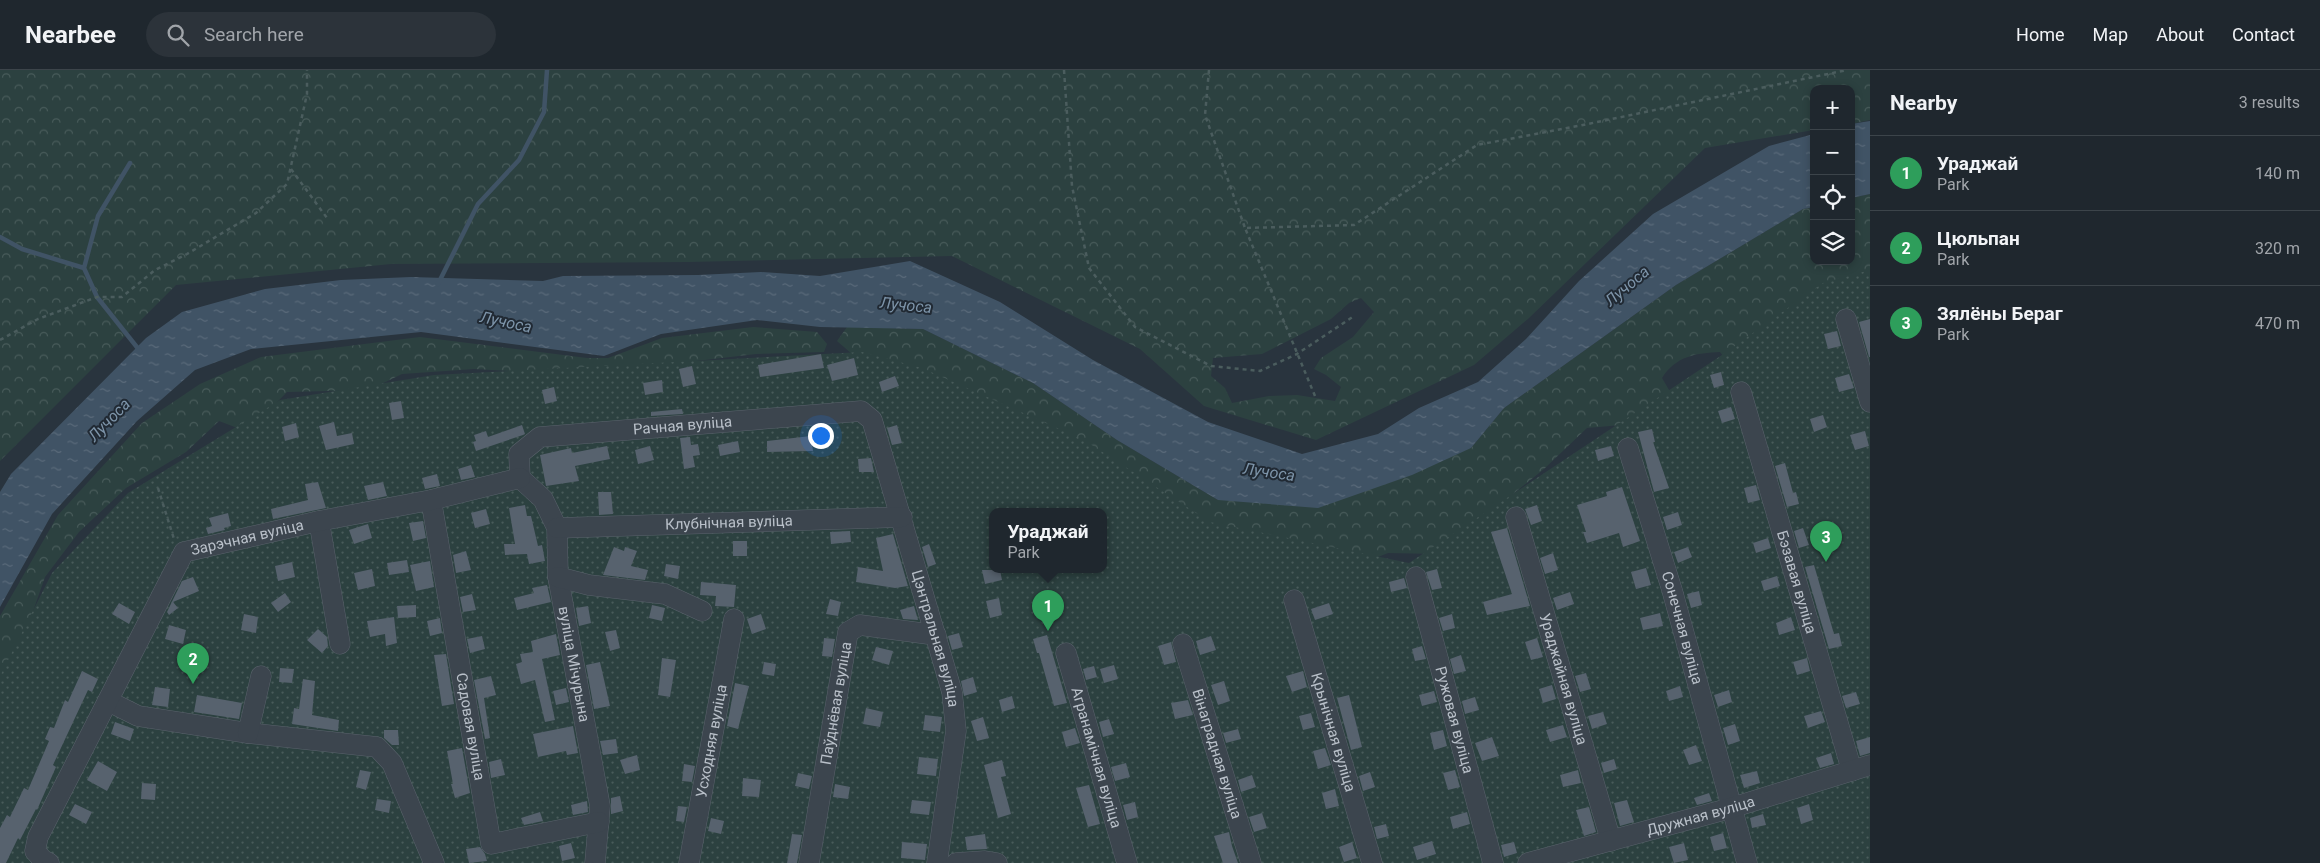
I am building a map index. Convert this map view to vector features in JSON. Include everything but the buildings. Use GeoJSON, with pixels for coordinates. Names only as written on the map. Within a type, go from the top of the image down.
{"type":"FeatureCollection","features":[{"type":"Feature","properties":{"kind":"street"},"geometry":{"type":"LineString","coordinates":[[1846,319],[1870,402]]}},
{"type":"Feature","properties":{"kind":"street","name":"Бэзавая вуліца"},"geometry":{"type":"LineString","coordinates":[[1741,392],[1861,768]]}},
{"type":"Feature","properties":{"kind":"street","name":"Рачная вуліца"},"geometry":{"type":"LineString","coordinates":[[520,478],[519,454],[540,437],[861,411],[872,420]]}},
{"type":"Feature","properties":{"kind":"street","name":"Цэнтральная вуліца"},"geometry":{"type":"LineString","coordinates":[[872,420],[952,692],[956,731],[937,863]]}},
{"type":"Feature","properties":{"kind":"street","name":"Сонечная вуліца"},"geometry":{"type":"LineString","coordinates":[[1628,448],[1672,590],[1747,863]]}},
{"type":"Feature","properties":{"kind":"street","name":"Зарэчная вуліца"},"geometry":{"type":"LineString","coordinates":[[42,857],[38,837],[184,552],[319,521],[432,500],[520,478]]}},
{"type":"Feature","properties":{"kind":"street","name":"вуліца Мічурына"},"geometry":{"type":"LineString","coordinates":[[520,478],[543,499],[558,528],[558,577],[600,806],[595,863]]}},
{"type":"Feature","properties":{"kind":"street","name":"Садовая вуліца"},"geometry":{"type":"LineString","coordinates":[[432,500],[491,844],[599,822]]}},
{"type":"Feature","properties":{"kind":"street","name":"Клубнічная вуліца"},"geometry":{"type":"LineString","coordinates":[[558,528],[902,517]]}},
{"type":"Feature","properties":{"kind":"street","name":"Ураджайная вуліца"},"geometry":{"type":"LineString","coordinates":[[1516,517],[1611,841]]}},
{"type":"Feature","properties":{"kind":"street"},"geometry":{"type":"LineString","coordinates":[[319,521],[340,644]]}},
{"type":"Feature","properties":{"kind":"street"},"geometry":{"type":"LineString","coordinates":[[558,577],[589,585],[664,594],[702,610]]}},
{"type":"Feature","properties":{"kind":"street","name":"Ружовая вуліца"},"geometry":{"type":"LineString","coordinates":[[1416,577],[1493,863]]}},
{"type":"Feature","properties":{"kind":"street","name":"Крынічная вуліца"},"geometry":{"type":"LineString","coordinates":[[1294,600],[1372,863]]}},
{"type":"Feature","properties":{"kind":"street","name":"Усходняя вуліца"},"geometry":{"type":"LineString","coordinates":[[689,863],[734,618]]}},
{"type":"Feature","properties":{"kind":"street","name":"Паўднёвая вуліца"},"geometry":{"type":"LineString","coordinates":[[809,863],[848,632],[860,625],[936,635]]}},
{"type":"Feature","properties":{"kind":"street","name":"Вінаградная вуліца"},"geometry":{"type":"LineString","coordinates":[[1183,644],[1251,863]]}},
{"type":"Feature","properties":{"kind":"street","name":"Агранамічная вуліца"},"geometry":{"type":"LineString","coordinates":[[1066,653],[1127,863]]}},
{"type":"Feature","properties":{"kind":"street"},"geometry":{"type":"LineString","coordinates":[[248,733],[261,676]]}},
{"type":"Feature","properties":{"kind":"street"},"geometry":{"type":"LineString","coordinates":[[108,701],[138,716],[248,733],[376,747],[392,763],[434,863]]}},
{"type":"Feature","properties":{"kind":"street","name":"Дружная вуліца"},"geometry":{"type":"LineString","coordinates":[[1528,863],[1731,808],[1861,768]]}},
{"type":"Feature","properties":{"kind":"street"},"geometry":{"type":"LineString","coordinates":[[956,863],[985,861],[997,863]]}},
{"type":"Feature","properties":{"kind":"path"},"geometry":{"type":"LineString","coordinates":[[0,340],[38,319],[97,297],[122,297],[155,270],[187,254],[256,213],[287,184],[308,94],[307,70]]}},
{"type":"Feature","properties":{"kind":"path"},"geometry":{"type":"LineString","coordinates":[[1064,70],[1072,186],[1089,268],[1135,327],[1211,366],[1260,371],[1296,354],[1354,316]]}},
{"type":"Feature","properties":{"kind":"path"},"geometry":{"type":"LineString","coordinates":[[1209,70],[1205,116],[1245,228],[1315,396]]}},
{"type":"Feature","properties":{"kind":"path"},"geometry":{"type":"LineString","coordinates":[[1245,228],[1354,225],[1477,144],[1584,125],[1846,70]]}},
{"type":"Feature","properties":{"kind":"path"},"geometry":{"type":"LineString","coordinates":[[291,168],[327,218]]}},
{"type":"Feature","properties":{"kind":"path"},"geometry":{"type":"LineString","coordinates":[[158,488],[174,538],[184,552]]}},
{"type":"Feature","properties":{"kind":"green space"},"geometry":{"type":"Polygon","coordinates":[[[0,70],[1870,70],[1870,120],[1855,123],[1855,85],[1810,85],[1810,131],[1705,148],[1529,318],[1474,365],[1316,440],[1204,406],[1140,349],[952,256],[688,262],[391,264],[176,285],[0,461],[0,70]],[[1361,298],[1349,303],[1331,319],[1262,354],[1213,358],[1211,376],[1225,388],[1232,403],[1269,396],[1297,395],[1335,401],[1341,387],[1326,375],[1314,369],[1321,358],[1353,337],[1374,312],[1361,298]]]}},
{"type":"Feature","properties":{"kind":"green space"},"geometry":{"type":"Polygon","coordinates":[[[1870,194],[1870,283],[1744,381],[1720,352],[1703,353],[1680,360],[1662,378],[1679,407],[1667,421],[1587,428],[1544,469],[1439,554],[1388,553],[1328,577],[1107,570],[1107,562],[1129,520],[874,373],[837,341],[847,327],[923,329],[1033,383],[1117,440],[1218,500],[1471,448],[1504,408],[1676,285],[1803,209],[1810,208],[1810,265],[1855,265],[1855,197],[1870,194]]]}},
{"type":"Feature","properties":{"kind":"green space"},"geometry":{"type":"Polygon","coordinates":[[[1870,270],[1870,863],[0,863],[0,676],[52,573],[128,493],[280,400],[434,375],[862,352],[922,368],[1084,440],[1210,522],[1409,563],[1722,355],[1823,283],[1870,270]]]}},
{"type":"Feature","properties":{"kind":"green space"},"geometry":{"type":"Polygon","coordinates":[[[753,327],[817,332],[827,344],[824,352],[756,354],[576,375],[474,369],[402,374],[369,390],[287,392],[248,432],[219,421],[186,452],[126,488],[79,532],[45,577],[14,666],[0,689],[0,616],[58,515],[142,423],[200,384],[261,357],[420,337],[587,358],[608,358],[662,338],[753,327]]]}},
{"type":"Feature","properties":{"kind":"water"},"geometry":{"type":"Polygon","coordinates":[[[1870,121],[1870,194],[1855,197],[1855,130],[1855,123],[1870,121]]]}},
{"type":"Feature","properties":{"kind":"water","name":"Лучоса"},"geometry":{"type":"Polygon","coordinates":[[[1810,135],[1810,208],[1803,209],[1676,285],[1504,408],[1471,448],[1412,475],[1318,508],[1218,500],[1117,440],[1033,383],[923,329],[820,327],[757,320],[661,334],[604,356],[421,332],[251,349],[195,370],[137,421],[52,514],[0,607],[0,492],[11,474],[146,338],[182,312],[265,289],[341,280],[411,277],[543,281],[563,276],[698,275],[761,272],[820,276],[910,261],[1000,302],[1093,360],[1208,422],[1302,454],[1378,434],[1419,408],[1478,382],[1526,339],[1579,281],[1653,214],[1769,146],[1810,135]]]}},
{"type":"Feature","properties":{"kind":"waterway"},"geometry":{"type":"LineString","coordinates":[[438,284],[478,204],[519,160],[544,112],[547,70]]}},
{"type":"Feature","properties":{"kind":"waterway"},"geometry":{"type":"LineString","coordinates":[[130,163],[98,216],[84,268],[97,297],[140,351]]}},
{"type":"Feature","properties":{"kind":"waterway"},"geometry":{"type":"LineString","coordinates":[[0,237],[22,249],[84,268]]}},
{"type":"Feature","properties":{"kind":"place","name":"Зялёны Бераг"},"geometry":{"type":"Point","coordinates":[1826,562]}},
{"type":"Feature","properties":{"kind":"place","name":"Ураджай"},"geometry":{"type":"Point","coordinates":[1048,631]}},
{"type":"Feature","properties":{"kind":"place","name":"Цюльпан"},"geometry":{"type":"Point","coordinates":[193,684]}}]}
